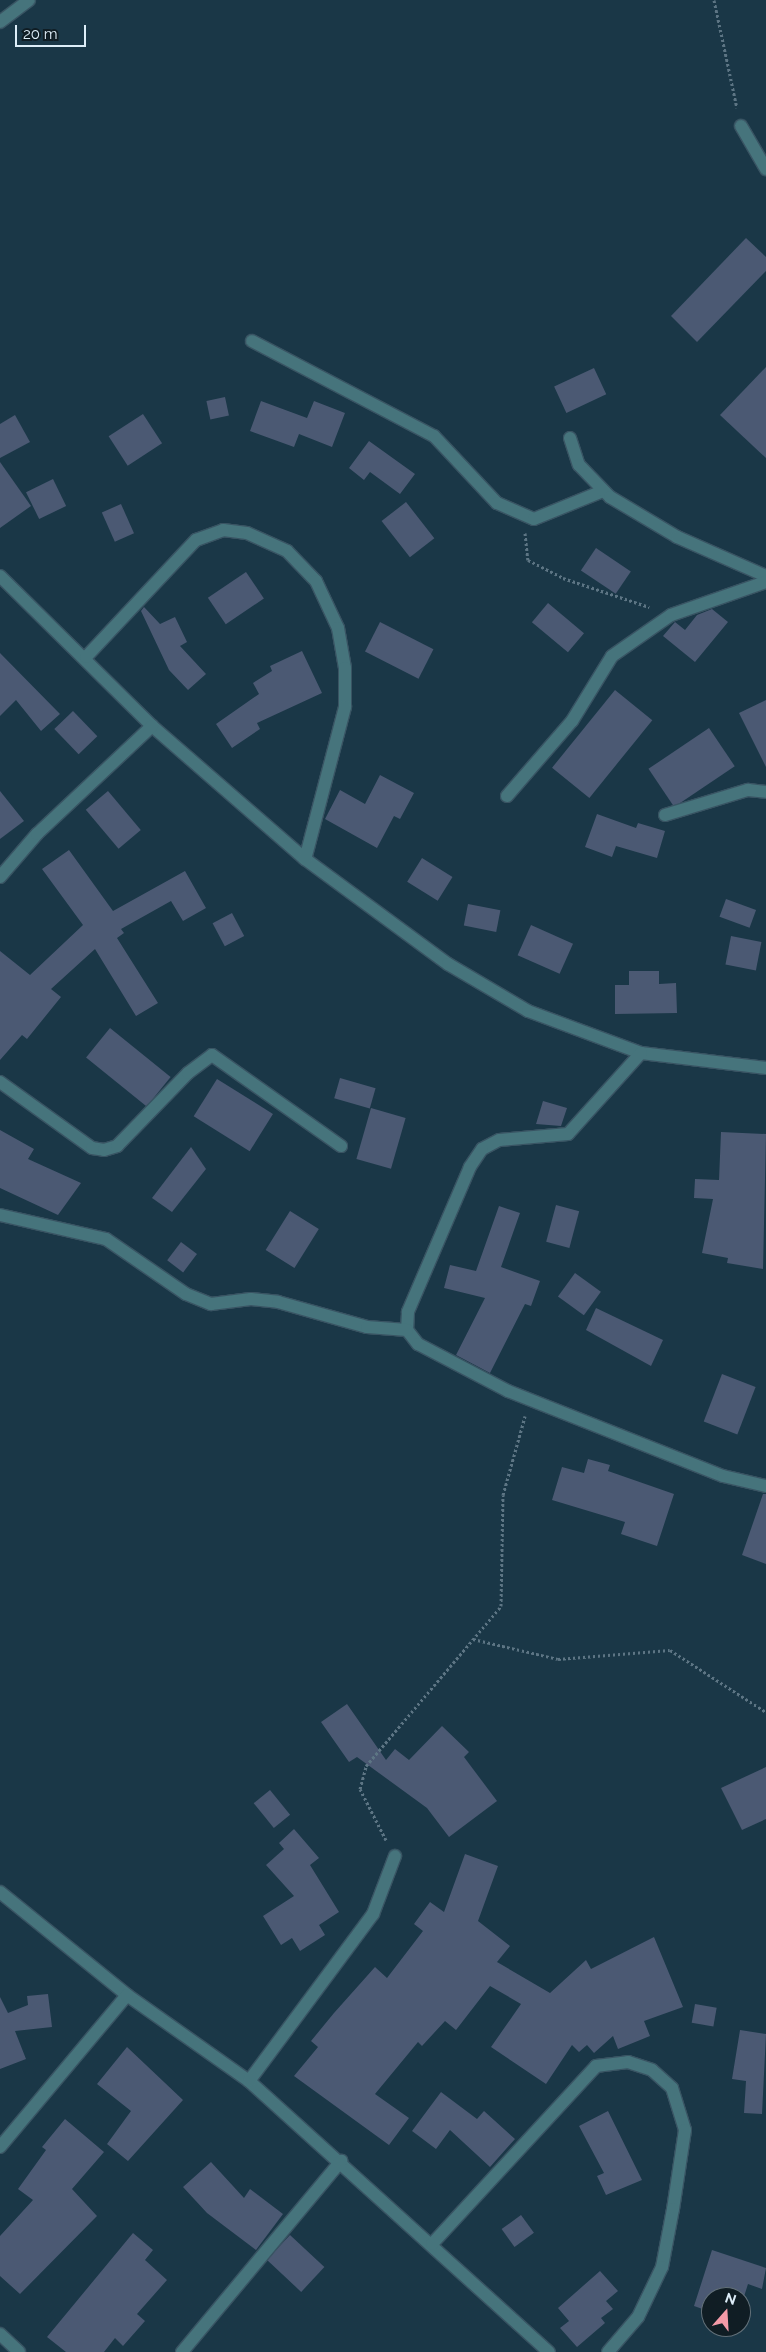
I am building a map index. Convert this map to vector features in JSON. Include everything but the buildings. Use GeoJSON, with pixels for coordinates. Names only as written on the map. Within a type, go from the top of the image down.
{"type":"FeatureCollection","features":[{"type":"Feature","properties":{"kind":"street"},"geometry":{"type":"LineString","coordinates":[[0,22],[29,0]]}},
{"type":"Feature","properties":{"kind":"street"},"geometry":{"type":"LineString","coordinates":[[741,126],[766,169]]}},
{"type":"Feature","properties":{"kind":"street"},"geometry":{"type":"LineString","coordinates":[[252,341],[434,436],[497,503],[534,519],[603,492]]}},
{"type":"Feature","properties":{"kind":"street"},"geometry":{"type":"LineString","coordinates":[[570,438],[579,465],[603,492],[677,537],[766,576]]}},
{"type":"Feature","properties":{"kind":"street"},"geometry":{"type":"LineString","coordinates":[[86,657],[196,540],[223,530],[247,532],[287,551],[316,582],[338,628],[345,668],[345,707],[305,859]]}},
{"type":"Feature","properties":{"kind":"street"},"geometry":{"type":"LineString","coordinates":[[0,576],[86,657],[152,726],[305,859],[448,964],[528,1011],[641,1053],[766,1068]]}},
{"type":"Feature","properties":{"kind":"street"},"geometry":{"type":"LineString","coordinates":[[507,796],[572,721],[612,656],[671,615],[766,582]]}},
{"type":"Feature","properties":{"kind":"street"},"geometry":{"type":"LineString","coordinates":[[0,877],[37,834],[152,726]]}},
{"type":"Feature","properties":{"kind":"street"},"geometry":{"type":"LineString","coordinates":[[665,815],[748,790],[766,792]]}},
{"type":"Feature","properties":{"kind":"street"},"geometry":{"type":"LineString","coordinates":[[641,1053],[568,1134],[499,1140],[482,1149],[470,1166],[408,1312],[407,1330],[418,1344],[529,1399],[724,1476],[766,1486]]}},
{"type":"Feature","properties":{"kind":"street"},"geometry":{"type":"LineString","coordinates":[[0,1082],[92,1148],[104,1150],[117,1146],[188,1073],[212,1055],[341,1146]]}},
{"type":"Feature","properties":{"kind":"street"},"geometry":{"type":"LineString","coordinates":[[0,1215],[106,1239],[186,1294],[211,1304],[252,1298],[278,1302],[367,1327],[407,1330]]}},
{"type":"Feature","properties":{"kind":"street"},"geometry":{"type":"LineString","coordinates":[[249,2082],[373,1914],[395,1856]]}},
{"type":"Feature","properties":{"kind":"street"},"geometry":{"type":"LineString","coordinates":[[0,1892],[126,1995],[249,2082],[341,2161],[549,2352]]}},
{"type":"Feature","properties":{"kind":"street"},"geometry":{"type":"LineString","coordinates":[[0,2147],[126,1995]]}},
{"type":"Feature","properties":{"kind":"street"},"geometry":{"type":"LineString","coordinates":[[432,2244],[596,2066],[628,2062],[652,2070],[672,2088],[684,2130],[673,2210],[662,2267],[638,2317],[608,2352]]}},
{"type":"Feature","properties":{"kind":"street"},"geometry":{"type":"LineString","coordinates":[[182,2352],[341,2161]]}},
{"type":"Feature","properties":{"kind":"street"},"geometry":{"type":"LineString","coordinates":[[0,2334],[19,2352]]}},
{"type":"Feature","properties":{"kind":"path"},"geometry":{"type":"LineString","coordinates":[[714,0],[741,126]]}},
{"type":"Feature","properties":{"kind":"path"},"geometry":{"type":"LineString","coordinates":[[534,519],[522,538],[528,560],[563,578],[671,615]]}},
{"type":"Feature","properties":{"kind":"path"},"geometry":{"type":"LineString","coordinates":[[395,1856],[360,1789],[366,1766],[501,1606],[504,1495],[529,1399]]}},
{"type":"Feature","properties":{"kind":"path"},"geometry":{"type":"LineString","coordinates":[[473,1639],[558,1659],[670,1650],[766,1712]]}}]}
